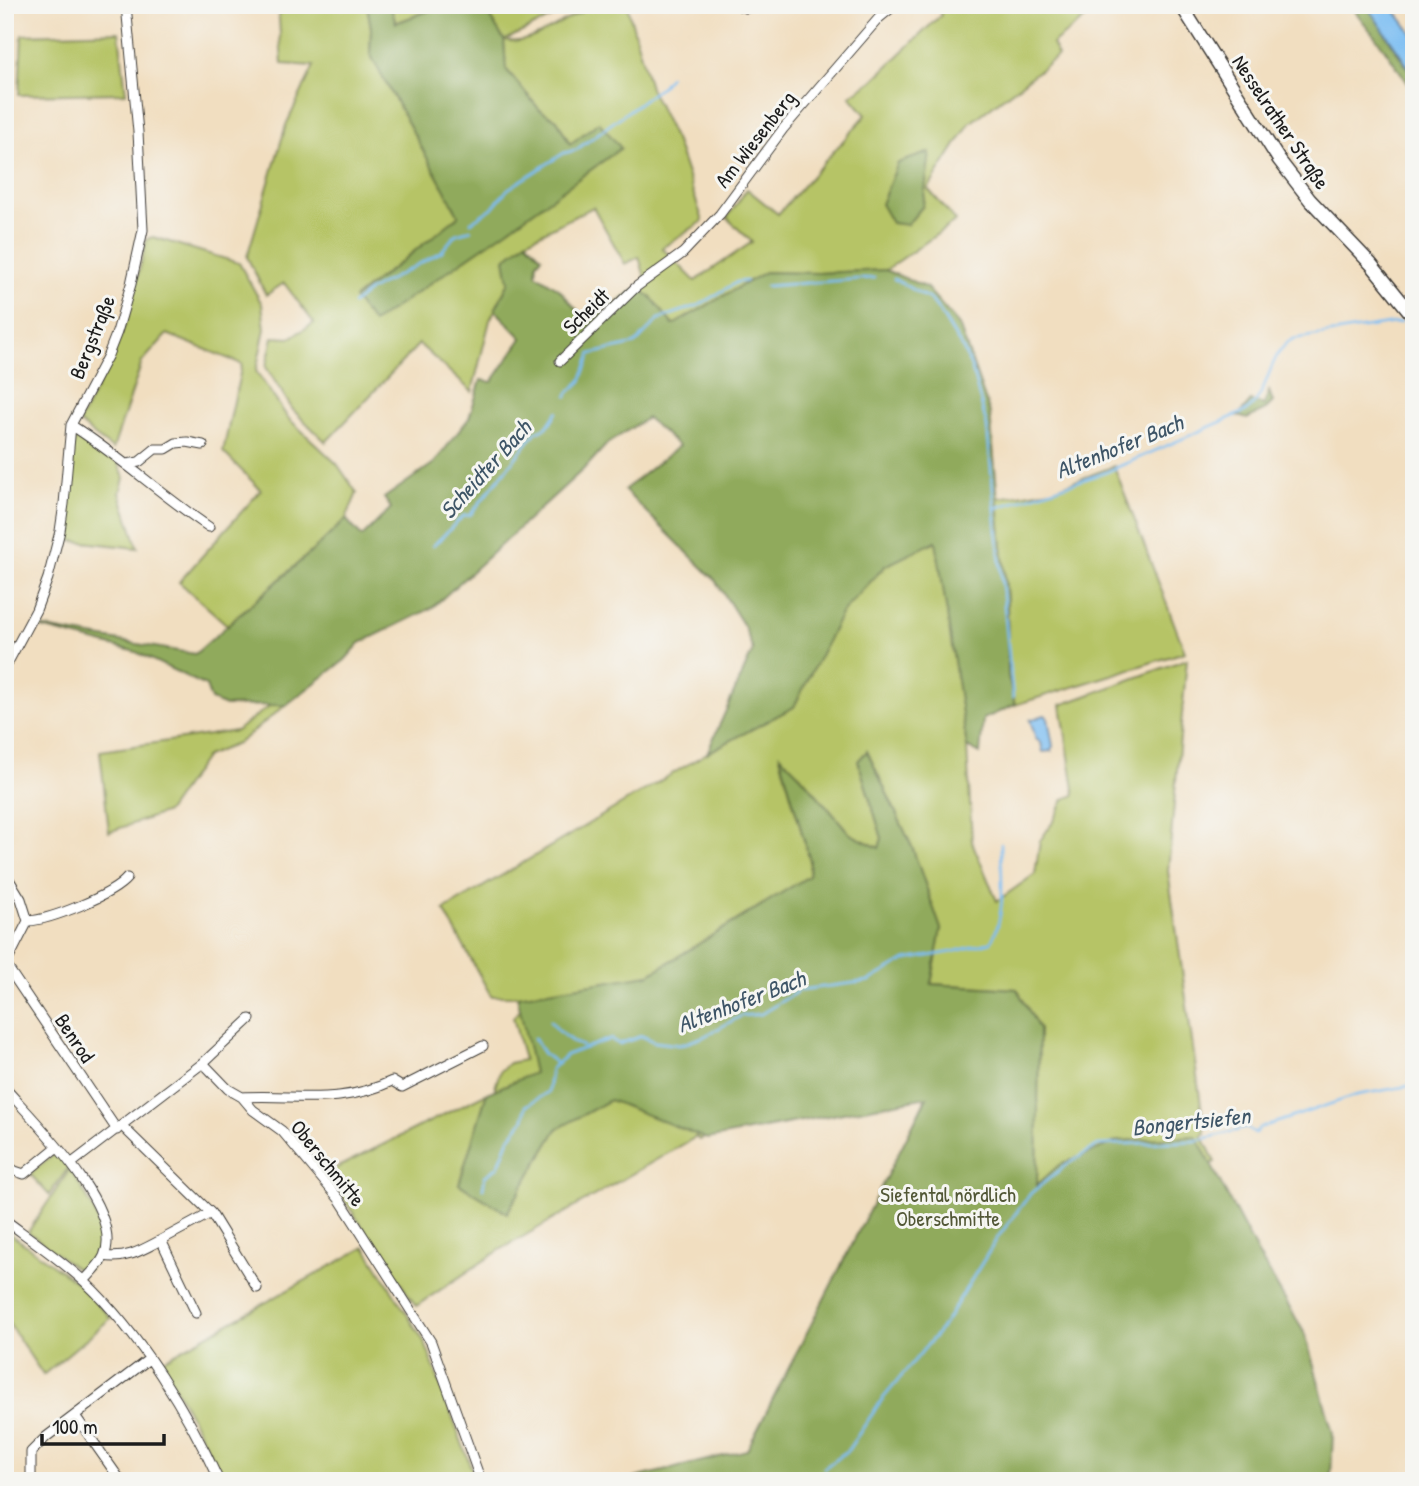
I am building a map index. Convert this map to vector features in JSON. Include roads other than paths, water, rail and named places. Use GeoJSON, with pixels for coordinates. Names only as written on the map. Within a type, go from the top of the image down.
{"type":"FeatureCollection","features":[{"type":"Feature","properties":{"kind":"main road","name":"Nesselrather Straße"},"geometry":{"type":"LineString","coordinates":[[1181,5],[1279,160],[1310,200],[1371,264],[1414,317]]}},
{"type":"Feature","properties":{"kind":"street","name":"Bergstraße"},"geometry":{"type":"LineString","coordinates":[[5,668],[36,610],[55,555],[64,504],[71,425],[117,332],[143,230],[138,132],[126,5]]}},
{"type":"Feature","properties":{"kind":"street"},"geometry":{"type":"LineString","coordinates":[[737,5],[746,8],[763,5]]}},
{"type":"Feature","properties":{"kind":"street","name":"Am Wiesenberg"},"geometry":{"type":"LineString","coordinates":[[636,288],[683,253],[719,214],[783,129],[879,18],[895,5]]}},
{"type":"Feature","properties":{"kind":"street"},"geometry":{"type":"LineString","coordinates":[[1410,5],[1414,10]]}},
{"type":"Feature","properties":{"kind":"street","name":"Scheidt"},"geometry":{"type":"LineString","coordinates":[[560,361],[636,288]]}},
{"type":"Feature","properties":{"kind":"street"},"geometry":{"type":"LineString","coordinates":[[71,425],[209,527]]}},
{"type":"Feature","properties":{"kind":"street"},"geometry":{"type":"LineString","coordinates":[[127,464],[139,462],[155,449],[166,449],[176,443],[202,445]]}},
{"type":"Feature","properties":{"kind":"street"},"geometry":{"type":"LineString","coordinates":[[5,873],[21,899],[28,921],[6,966]]}},
{"type":"Feature","properties":{"kind":"street"},"geometry":{"type":"LineString","coordinates":[[28,921],[43,920],[114,890],[127,878]]}},
{"type":"Feature","properties":{"kind":"street","name":"Benrod"},"geometry":{"type":"LineString","coordinates":[[6,966],[119,1128]]}},
{"type":"Feature","properties":{"kind":"street"},"geometry":{"type":"LineString","coordinates":[[72,1163],[203,1063],[250,1019]]}},
{"type":"Feature","properties":{"kind":"street","name":"Oberschmitte"},"geometry":{"type":"LineString","coordinates":[[242,1097],[335,1098],[358,1094],[392,1081],[402,1087],[483,1046]]}},
{"type":"Feature","properties":{"kind":"street","name":"Oberschmitte"},"geometry":{"type":"LineString","coordinates":[[203,1063],[228,1089],[242,1097],[253,1110],[282,1131],[340,1200],[431,1342],[481,1481]]}},
{"type":"Feature","properties":{"kind":"street"},"geometry":{"type":"LineString","coordinates":[[5,1088],[72,1163],[99,1206],[107,1243],[104,1256],[84,1281]]}},
{"type":"Feature","properties":{"kind":"street"},"geometry":{"type":"LineString","coordinates":[[119,1128],[211,1213],[257,1288]]}},
{"type":"Feature","properties":{"kind":"street"},"geometry":{"type":"LineString","coordinates":[[5,1164],[19,1174],[24,1174],[57,1147]]}},
{"type":"Feature","properties":{"kind":"street"},"geometry":{"type":"LineString","coordinates":[[104,1256],[117,1258],[135,1253],[211,1213]]}},
{"type":"Feature","properties":{"kind":"street"},"geometry":{"type":"LineString","coordinates":[[5,1220],[84,1281],[128,1329],[149,1359],[219,1481]]}},
{"type":"Feature","properties":{"kind":"street"},"geometry":{"type":"LineString","coordinates":[[161,1240],[196,1313]]}},
{"type":"Feature","properties":{"kind":"street"},"geometry":{"type":"LineString","coordinates":[[31,1481],[31,1451],[149,1359]]}},
{"type":"Feature","properties":{"kind":"street"},"geometry":{"type":"LineString","coordinates":[[76,1417],[121,1481]]}},
{"type":"Feature","properties":{"kind":"water"},"geometry":{"type":"Polygon","coordinates":[[[1366,5],[1391,5],[1414,36],[1414,78],[1399,52],[1366,5]]]}},
{"type":"Feature","properties":{"kind":"water"},"geometry":{"type":"Polygon","coordinates":[[[1045,715],[1048,718],[1053,746],[1052,751],[1043,752],[1030,720],[1045,715]]]}},
{"type":"Feature","properties":{"kind":"waterway"},"geometry":{"type":"LineString","coordinates":[[471,222],[492,208],[508,189],[564,153],[576,150],[662,86],[670,76]]}},
{"type":"Feature","properties":{"kind":"waterway"},"geometry":{"type":"LineString","coordinates":[[353,304],[369,291],[441,252],[456,234],[471,230]]}},
{"type":"Feature","properties":{"kind":"waterway","name":"Scheidter Bach"},"geometry":{"type":"LineString","coordinates":[[766,286],[874,278]]}},
{"type":"Feature","properties":{"kind":"waterway","name":"Scheidter Bach"},"geometry":{"type":"LineString","coordinates":[[894,279],[931,300],[964,351],[972,369],[987,426],[1013,698]]}},
{"type":"Feature","properties":{"kind":"waterway","name":"Scheidter Bach"},"geometry":{"type":"LineString","coordinates":[[567,396],[581,381],[591,354],[635,344],[659,319],[699,305],[737,282],[746,281]]}},
{"type":"Feature","properties":{"kind":"waterway","name":"Altenhofer Bach"},"geometry":{"type":"LineString","coordinates":[[996,508],[1104,473],[1246,411],[1260,395],[1278,354],[1284,345],[1293,339],[1401,322]]}},
{"type":"Feature","properties":{"kind":"waterway","name":"Scheidter Bach"},"geometry":{"type":"LineString","coordinates":[[433,546],[463,516],[470,515],[536,432],[547,427],[557,412]]}},
{"type":"Feature","properties":{"kind":"waterway","name":"Altenhofer Bach"},"geometry":{"type":"LineString","coordinates":[[483,1188],[485,1176],[498,1167],[509,1139],[524,1119],[526,1106],[548,1092],[551,1069],[566,1055],[610,1039],[619,1044],[642,1036],[655,1042],[680,1045],[703,1037],[741,1016],[761,1014],[800,990],[869,981],[905,960],[991,942],[1001,907],[1001,844]]}},
{"type":"Feature","properties":{"kind":"waterway"},"geometry":{"type":"LineString","coordinates":[[550,1021],[564,1036],[582,1046]]}},
{"type":"Feature","properties":{"kind":"waterway"},"geometry":{"type":"LineString","coordinates":[[534,1038],[544,1054],[557,1064]]}},
{"type":"Feature","properties":{"kind":"waterway","name":"Bongertsiefen"},"geometry":{"type":"LineString","coordinates":[[824,1468],[848,1450],[881,1401],[943,1326],[998,1237],[1031,1193],[1066,1165],[1098,1145],[1195,1141],[1247,1128],[1255,1133],[1260,1128],[1357,1095],[1414,1085]]}},
{"type":"Feature","properties":{"kind":"park label","name":"Siefental nördlich Oberschmitte"},"geometry":{"type":"Point","coordinates":[948,1206]}}]}
